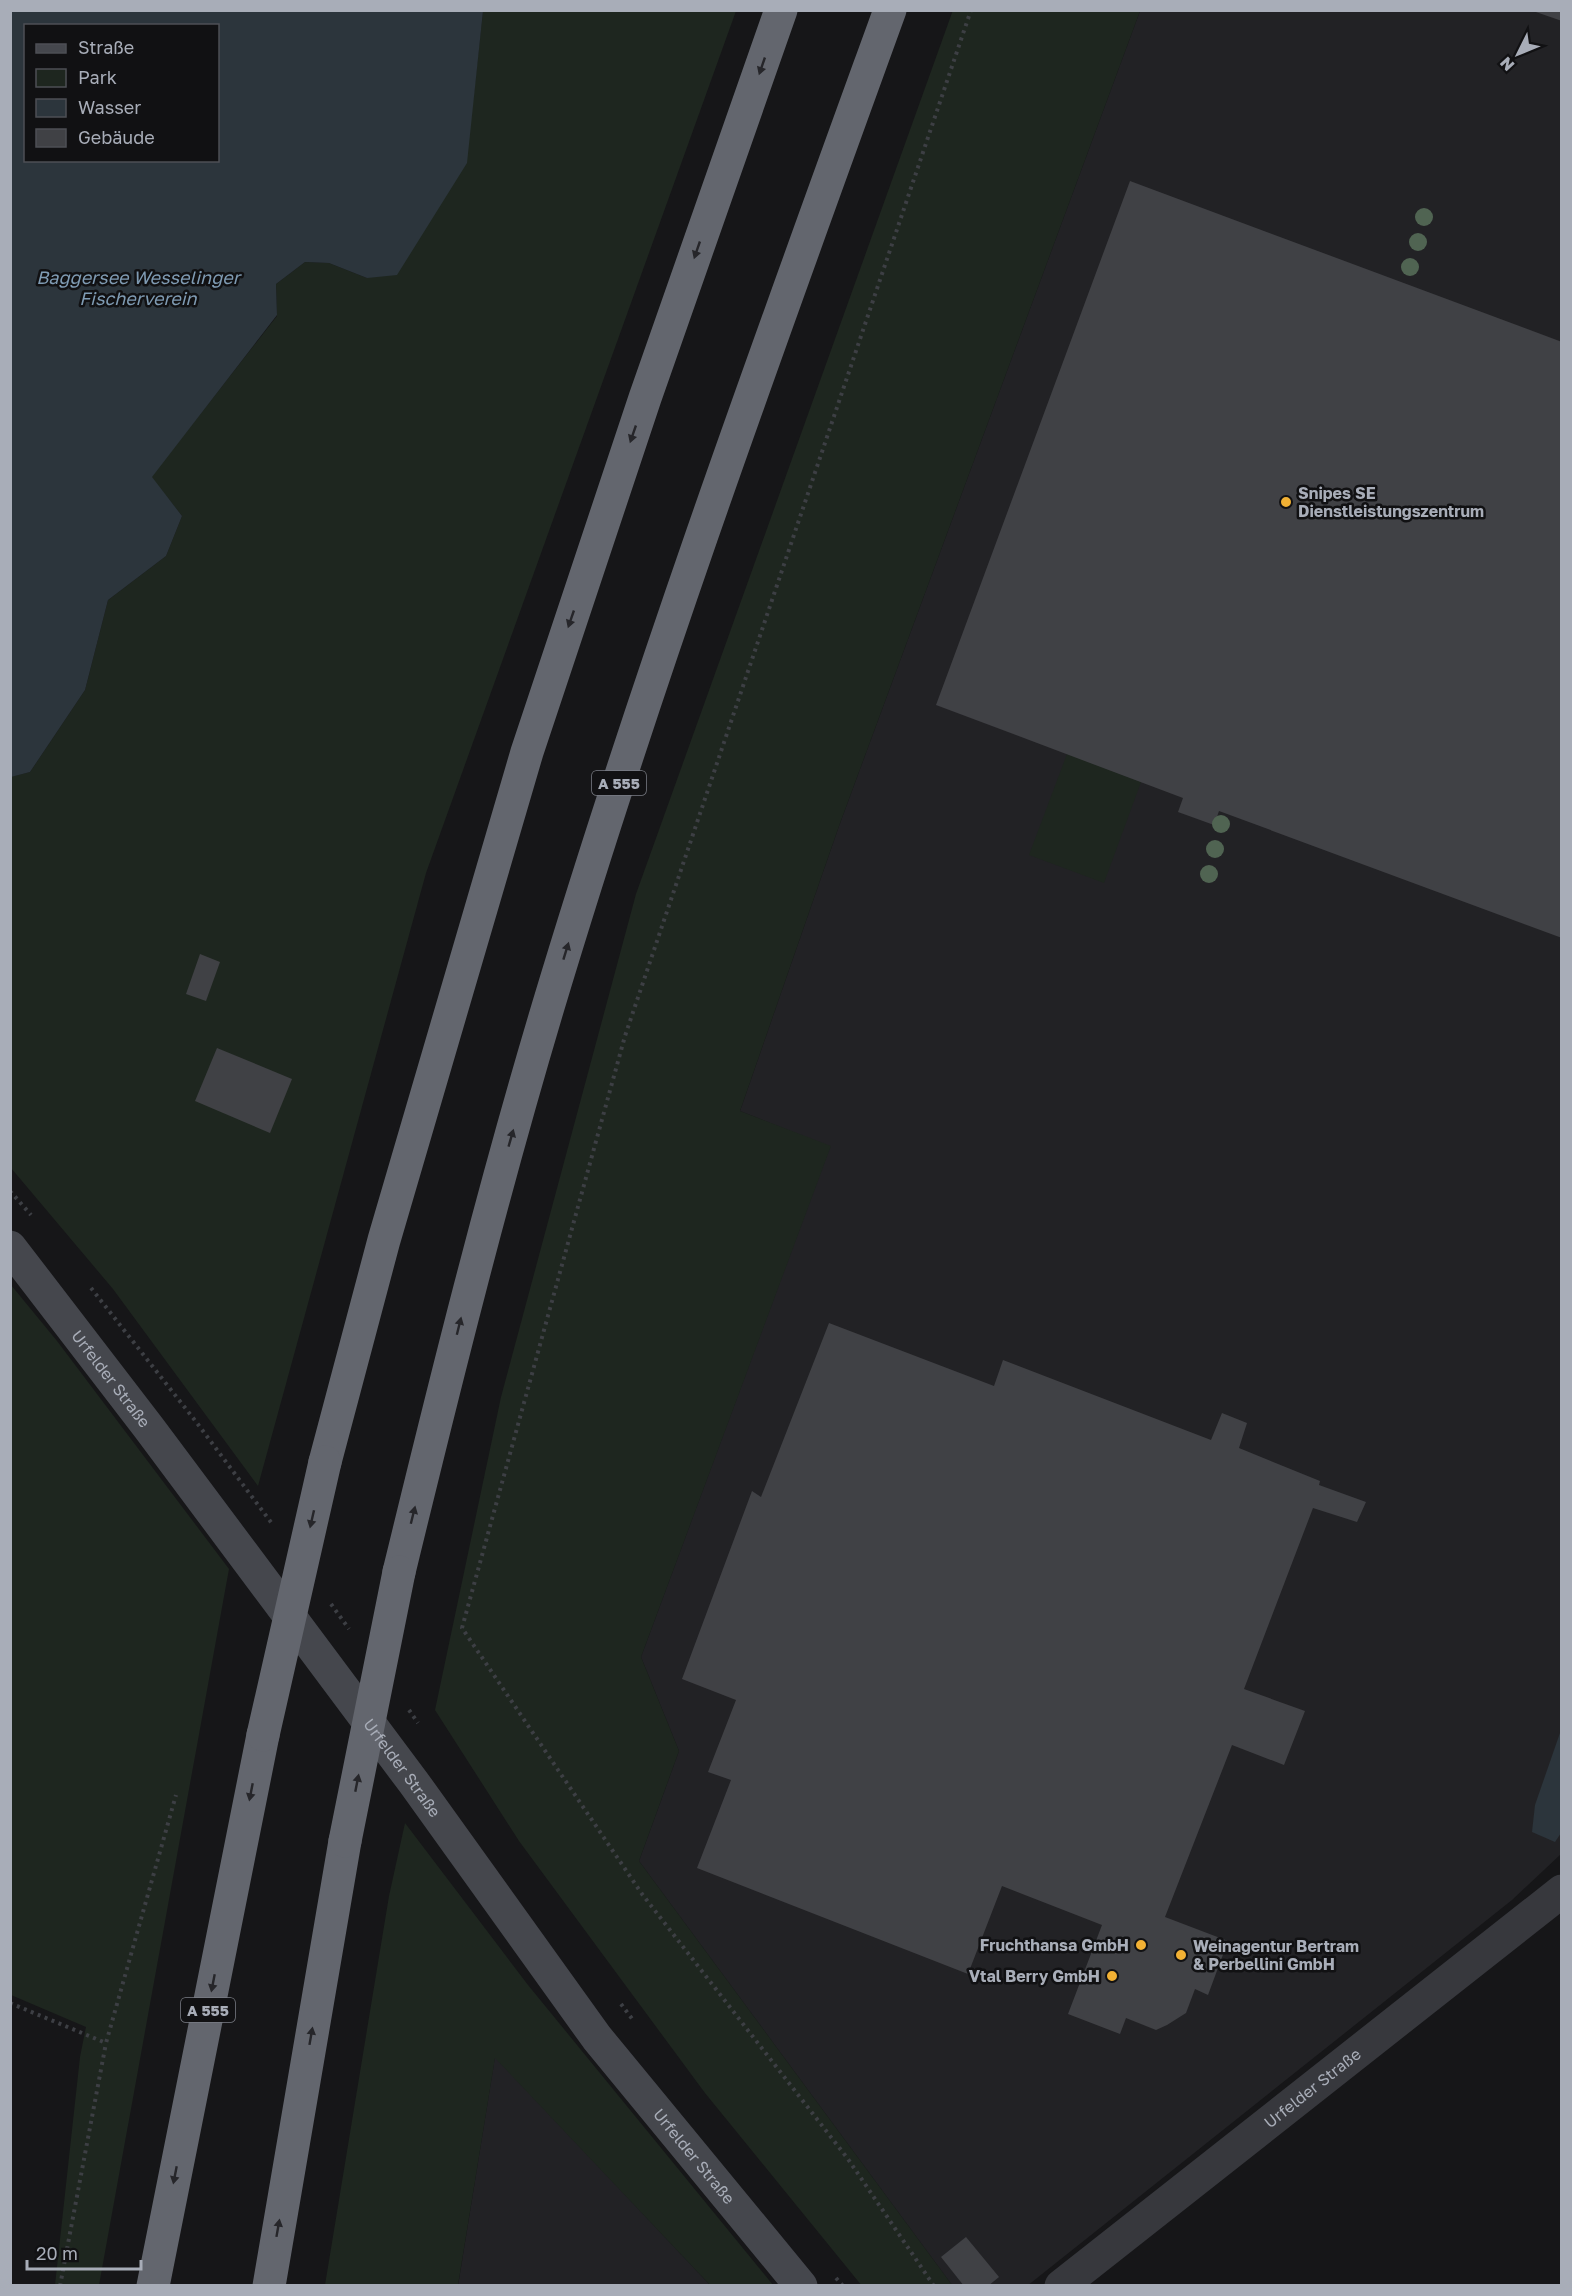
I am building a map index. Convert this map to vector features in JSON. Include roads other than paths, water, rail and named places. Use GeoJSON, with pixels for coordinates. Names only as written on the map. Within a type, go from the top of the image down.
{"type":"FeatureCollection","features":[{"type":"Feature","properties":{"kind":"highway","name":"A 555"},"geometry":{"type":"LineString","coordinates":[[153,2286],[262,1735],[325,1462],[384,1240],[527,752],[645,398],[781,10]]}},
{"type":"Feature","properties":{"kind":"highway","name":"A 555"},"geometry":{"type":"LineString","coordinates":[[268,2286],[345,1841],[399,1572],[463,1309],[548,1008],[614,800],[737,432],[890,10]]}},
{"type":"Feature","properties":{"kind":"main road","name":"Urfelder Straße"},"geometry":{"type":"LineString","coordinates":[[10,1247],[150,1428],[414,1783],[597,2038],[801,2286]]}},
{"type":"Feature","properties":{"kind":"street","name":"Urfelder Straße"},"geometry":{"type":"LineString","coordinates":[[1061,2286],[1562,1891]]}},
{"type":"Feature","properties":{"kind":"water","name":"Baggersee Wesselinger Fischerverein"},"geometry":{"type":"Polygon","coordinates":[[[10,11],[483,11],[467,163],[397,275],[367,278],[329,263],[305,262],[276,284],[277,315],[152,477],[182,516],[166,556],[108,600],[85,690],[30,772],[11,777],[10,11]]]}},
{"type":"Feature","properties":{"kind":"water"},"geometry":{"type":"Polygon","coordinates":[[[1561,1730],[1561,1833],[1555,1842],[1532,1832],[1535,1805],[1561,1730]]]}},
{"type":"Feature","properties":{"kind":"place","name":"Snipes SE Dienstleistungszentrum"},"geometry":{"type":"Point","coordinates":[1286,502]}},
{"type":"Feature","properties":{"kind":"place","name":"Fruchthansa GmbH"},"geometry":{"type":"Point","coordinates":[1141,1945]}},
{"type":"Feature","properties":{"kind":"place","name":"Weinagentur Bertram & Perbellini GmbH"},"geometry":{"type":"Point","coordinates":[1181,1955]}},
{"type":"Feature","properties":{"kind":"place","name":"Vtal Berry GmbH"},"geometry":{"type":"Point","coordinates":[1112,1976]}}]}
